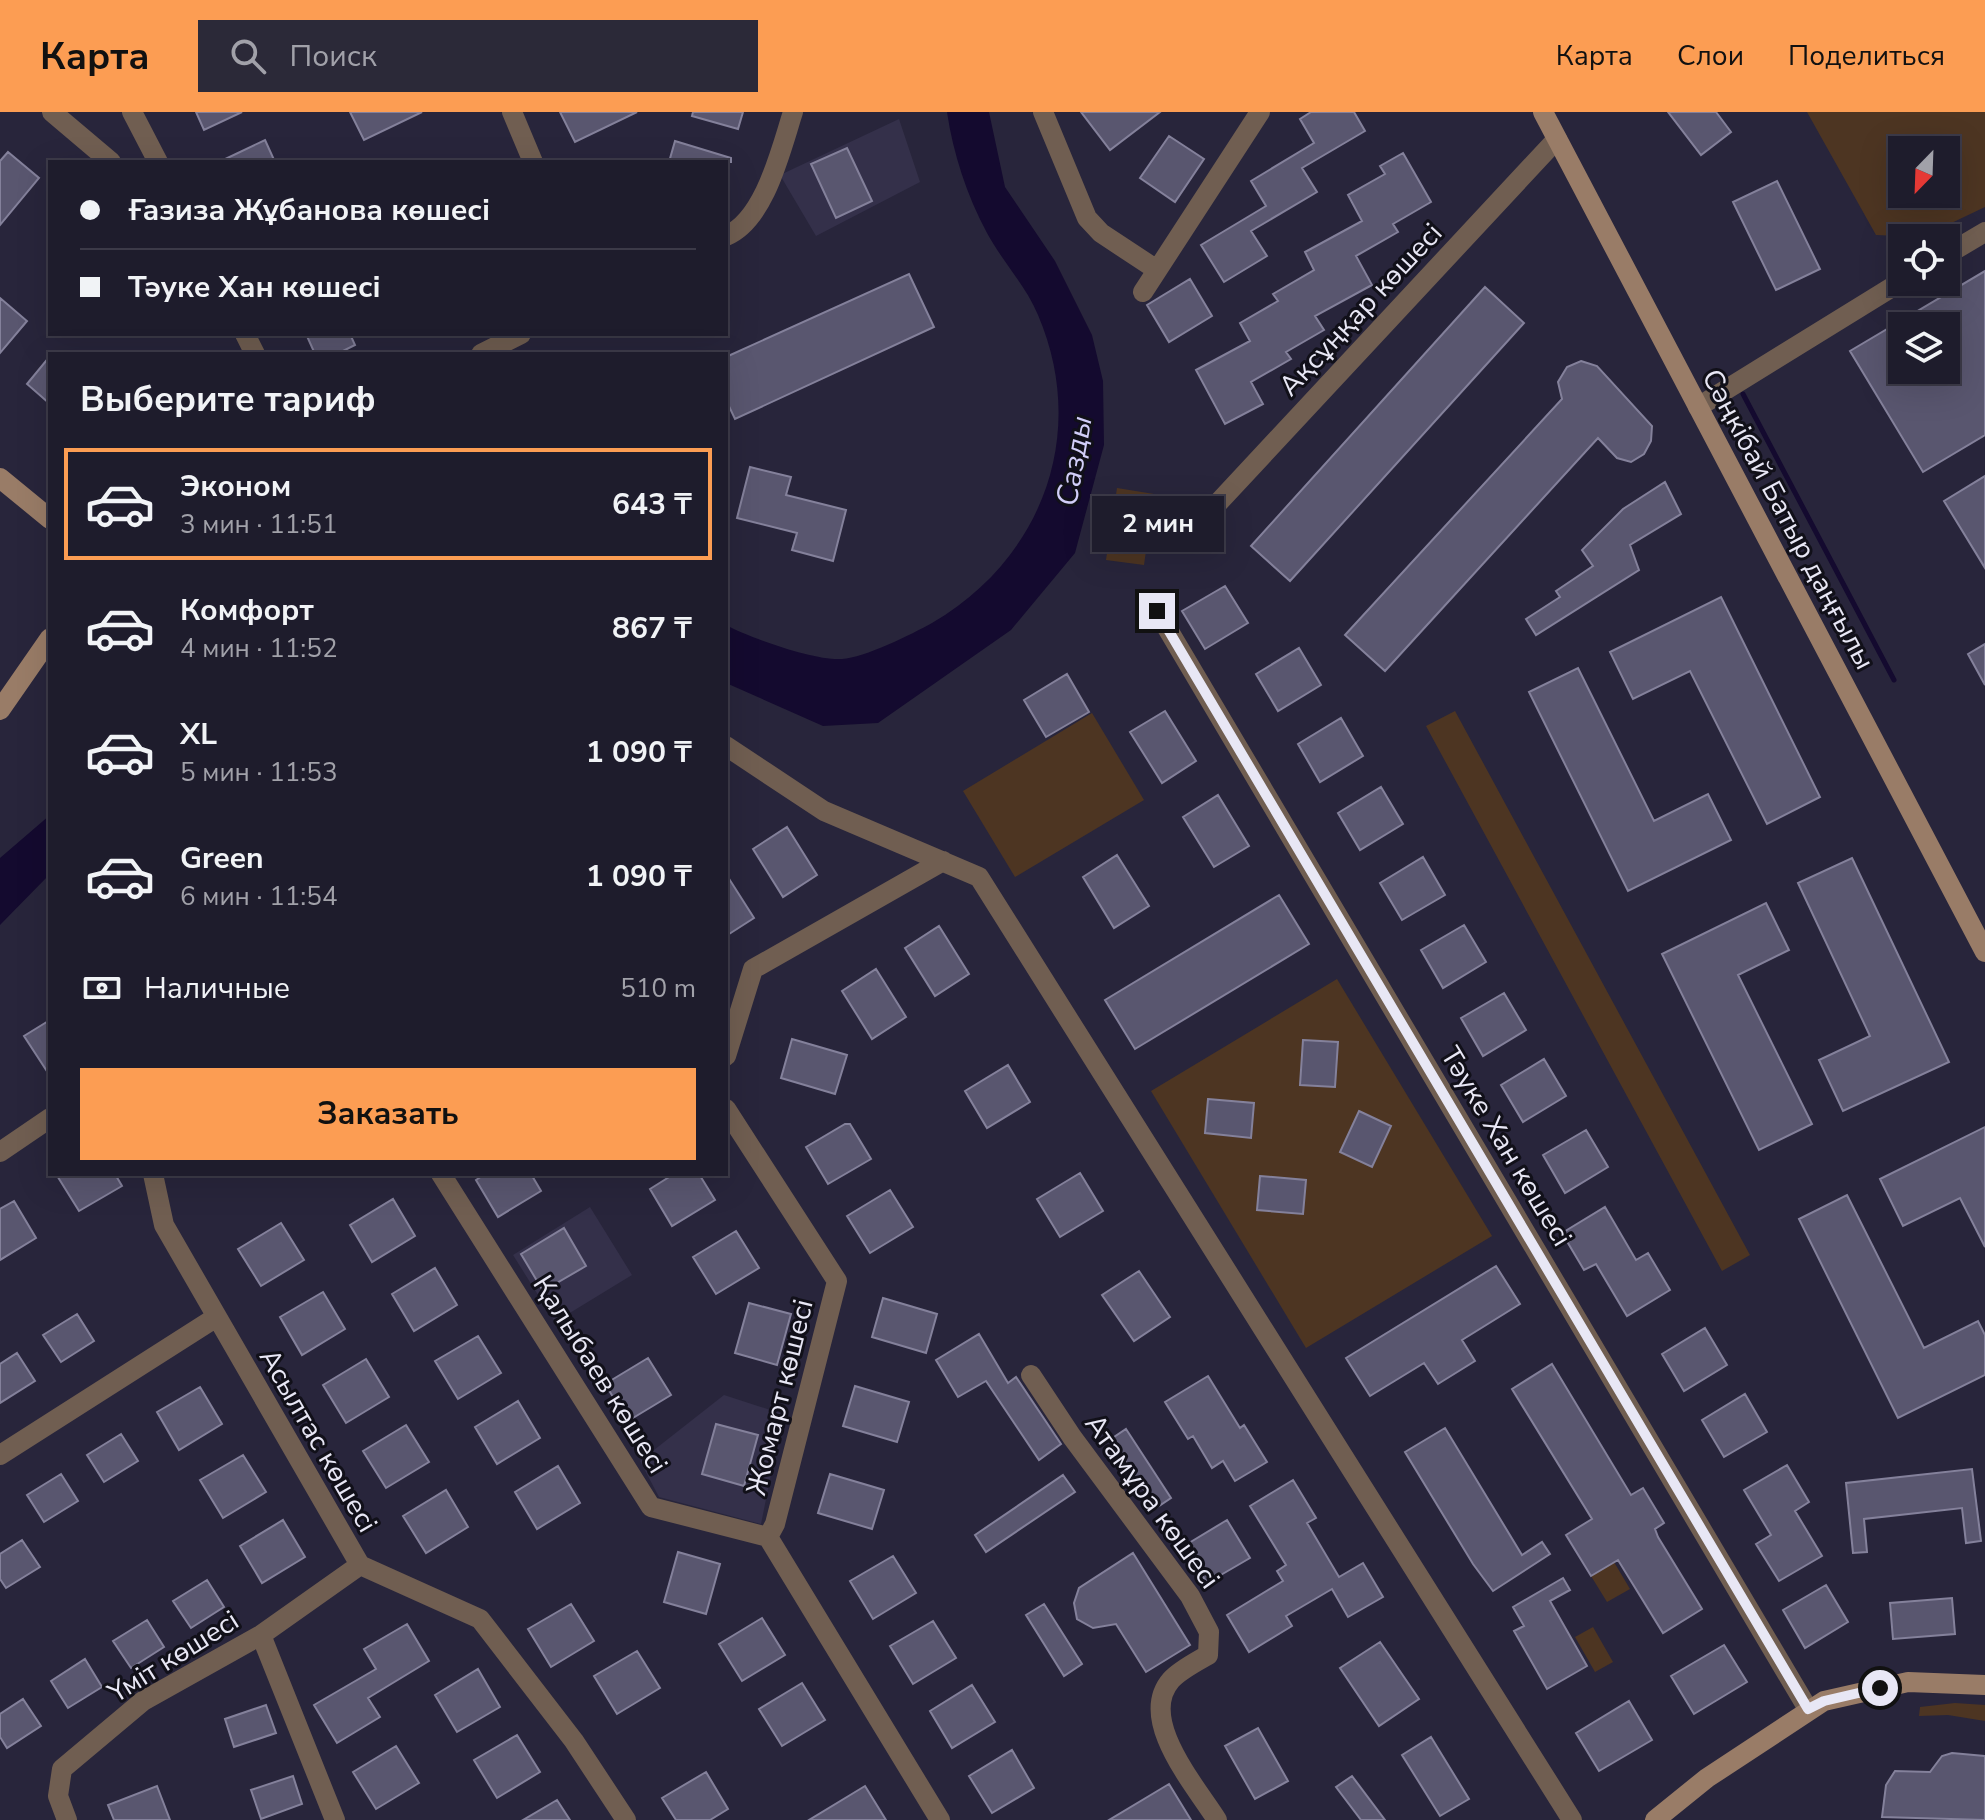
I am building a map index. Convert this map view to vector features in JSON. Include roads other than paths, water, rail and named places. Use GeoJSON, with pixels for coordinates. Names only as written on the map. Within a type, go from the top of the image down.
{"type":"FeatureCollection","features":[{"type":"Feature","properties":{"kind":"main road","name":"Сәңкібай Батыр даңғылы"},"geometry":{"type":"LineString","coordinates":[[1543,112],[1985,952]]}},
{"type":"Feature","properties":{"kind":"main road"},"geometry":{"type":"LineString","coordinates":[[0,478],[48,517]]}},
{"type":"Feature","properties":{"kind":"main road"},"geometry":{"type":"LineString","coordinates":[[0,710],[48,641]]}},
{"type":"Feature","properties":{"kind":"main road"},"geometry":{"type":"LineString","coordinates":[[1655,1820],[1707,1778],[1824,1701],[1908,1682],[1985,1685]]}},
{"type":"Feature","properties":{"kind":"street"},"geometry":{"type":"LineString","coordinates":[[52,112],[109,160]]}},
{"type":"Feature","properties":{"kind":"street"},"geometry":{"type":"LineString","coordinates":[[132,112],[157,160]]}},
{"type":"Feature","properties":{"kind":"street"},"geometry":{"type":"LineString","coordinates":[[512,112],[532,160]]}},
{"type":"Feature","properties":{"kind":"street"},"geometry":{"type":"LineString","coordinates":[[728,235],[736,232],[770,183],[793,112]]}},
{"type":"Feature","properties":{"kind":"street"},"geometry":{"type":"LineString","coordinates":[[1043,112],[1087,218],[1101,233],[1157,270]]}},
{"type":"Feature","properties":{"kind":"street"},"geometry":{"type":"LineString","coordinates":[[1143,292],[1260,112]]}},
{"type":"Feature","properties":{"kind":"street","name":"Ақсұңқар көшесі"},"geometry":{"type":"LineString","coordinates":[[1204,518],[1557,139]]}},
{"type":"Feature","properties":{"kind":"street"},"geometry":{"type":"LineString","coordinates":[[1960,247],[1985,232]]}},
{"type":"Feature","properties":{"kind":"street"},"geometry":{"type":"LineString","coordinates":[[1698,407],[1888,290]]}},
{"type":"Feature","properties":{"kind":"street"},"geometry":{"type":"LineString","coordinates":[[485,352],[517,336]]}},
{"type":"Feature","properties":{"kind":"street","name":"Тәуке Хан көшесі"},"geometry":{"type":"LineString","coordinates":[[1157,611],[1808,1709]]}},
{"type":"Feature","properties":{"kind":"street"},"geometry":{"type":"LineString","coordinates":[[728,747],[824,811],[979,877],[1572,1820]]}},
{"type":"Feature","properties":{"kind":"street"},"geometry":{"type":"LineString","coordinates":[[728,1050],[753,969],[943,861]]}},
{"type":"Feature","properties":{"kind":"street","name":"Жомарт көшесі"},"geometry":{"type":"LineString","coordinates":[[728,1112],[837,1281],[775,1524],[768,1537]]}},
{"type":"Feature","properties":{"kind":"street"},"geometry":{"type":"LineString","coordinates":[[0,1152],[48,1119]]}},
{"type":"Feature","properties":{"kind":"street","name":"Асылтас көшесі"},"geometry":{"type":"LineString","coordinates":[[153,1176],[164,1225],[360,1565],[480,1619],[574,1741],[626,1820]]}},
{"type":"Feature","properties":{"kind":"street","name":"Қалыбаев көшесі"},"geometry":{"type":"LineString","coordinates":[[442,1176],[651,1507],[768,1537]]}},
{"type":"Feature","properties":{"kind":"street"},"geometry":{"type":"LineString","coordinates":[[0,1455],[215,1318]]}},
{"type":"Feature","properties":{"kind":"street","name":"Атамұра көшесі"},"geometry":{"type":"LineString","coordinates":[[1031,1375],[1072,1437],[1190,1596],[1209,1632],[1208,1655],[1172,1679],[1159,1701],[1161,1729],[1217,1820]]}},
{"type":"Feature","properties":{"kind":"street"},"geometry":{"type":"LineString","coordinates":[[768,1537],[940,1820]]}},
{"type":"Feature","properties":{"kind":"street","name":"Үміт көшесі"},"geometry":{"type":"LineString","coordinates":[[67,1820],[58,1796],[62,1769],[143,1701],[261,1635],[360,1565]]}},
{"type":"Feature","properties":{"kind":"street"},"geometry":{"type":"LineString","coordinates":[[261,1635],[335,1820]]}},
{"type":"Feature","properties":{"kind":"water","name":"Сазды"},"geometry":{"type":"Polygon","coordinates":[[[947,112],[989,112],[1005,187],[1055,261],[1092,335],[1103,381],[1104,445],[1075,553],[1011,630],[878,723],[823,726],[728,684],[728,626],[783,648],[842,659],[875,650],[932,623],[970,596],[1002,565],[1027,529],[1045,490],[1056,448],[1058,404],[1053,360],[1033,304],[993,243],[973,204],[957,159],[947,112]]]}},
{"type":"Feature","properties":{"kind":"water"},"geometry":{"type":"Polygon","coordinates":[[[48,817],[48,876],[0,925],[0,858],[48,817]]]}},
{"type":"Feature","properties":{"kind":"waterway"},"geometry":{"type":"LineString","coordinates":[[1743,394],[1894,680]]}}]}
